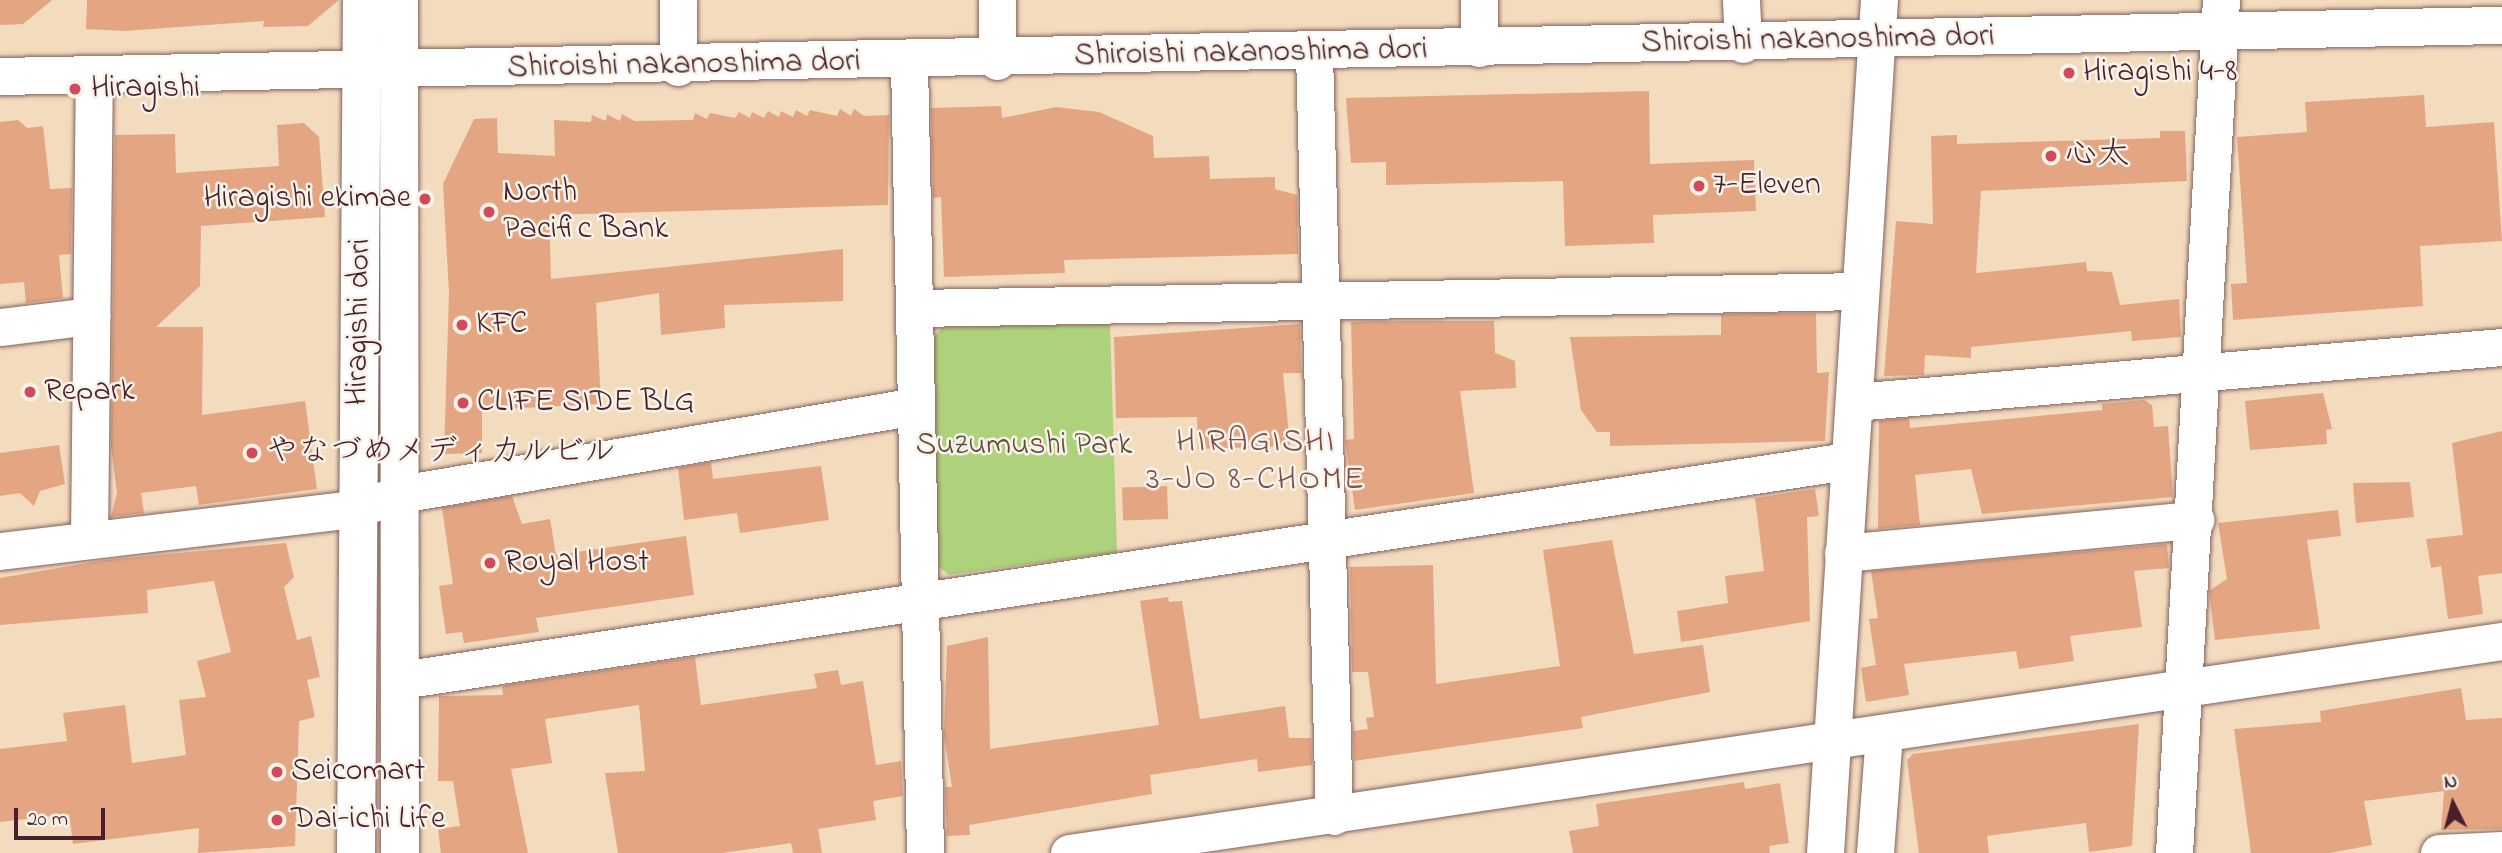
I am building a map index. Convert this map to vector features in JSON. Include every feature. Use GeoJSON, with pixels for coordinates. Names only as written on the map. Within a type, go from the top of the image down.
{"type":"FeatureCollection","features":[{"type":"Feature","properties":{"kind":"highway","name":"Hiragishi dori"},"geometry":{"type":"LineString","coordinates":[[362,0],[380,72],[401,494],[400,853]]}},
{"type":"Feature","properties":{"kind":"highway","name":"Hiragishi dori"},"geometry":{"type":"LineString","coordinates":[[356,853],[358,508],[380,72],[399,0]]}},
{"type":"Feature","properties":{"kind":"street"},"geometry":{"type":"LineString","coordinates":[[678,0],[678,67]]}},
{"type":"Feature","properties":{"kind":"street"},"geometry":{"type":"LineString","coordinates":[[997,0],[997,61]]}},
{"type":"Feature","properties":{"kind":"street"},"geometry":{"type":"LineString","coordinates":[[1479,0],[1479,48]]}},
{"type":"Feature","properties":{"kind":"street"},"geometry":{"type":"LineString","coordinates":[[1741,0],[1743,44]]}},
{"type":"Feature","properties":{"kind":"street"},"geometry":{"type":"LineString","coordinates":[[1825,853],[1879,0]]}},
{"type":"Feature","properties":{"kind":"street","name":"Shiroishi nakanoshima dori"},"geometry":{"type":"LineString","coordinates":[[0,76],[94,77],[678,67],[1878,41],[2221,15],[2495,17]]}},
{"type":"Feature","properties":{"kind":"street"},"geometry":{"type":"LineString","coordinates":[[2174,853],[2188,687],[2221,15]]}},
{"type":"Feature","properties":{"kind":"street"},"geometry":{"type":"LineString","coordinates":[[1314,53],[1334,816]]}},
{"type":"Feature","properties":{"kind":"street"},"geometry":{"type":"LineString","coordinates":[[909,62],[925,853]]}},
{"type":"Feature","properties":{"kind":"street"},"geometry":{"type":"LineString","coordinates":[[89,540],[94,77]]}},
{"type":"Feature","properties":{"kind":"street"},"geometry":{"type":"LineString","coordinates":[[916,308],[1859,291]]}},
{"type":"Feature","properties":{"kind":"street"},"geometry":{"type":"LineString","coordinates":[[0,327],[91,316]]}},
{"type":"Feature","properties":{"kind":"street"},"geometry":{"type":"LineString","coordinates":[[1854,402],[2203,370],[2502,347]]}},
{"type":"Feature","properties":{"kind":"street"},"geometry":{"type":"LineString","coordinates":[[0,551],[358,508],[401,494],[916,406]]}},
{"type":"Feature","properties":{"kind":"street"},"geometry":{"type":"LineString","coordinates":[[401,680],[1848,461]]}},
{"type":"Feature","properties":{"kind":"street"},"geometry":{"type":"LineString","coordinates":[[1843,553],[2195,520]]}},
{"type":"Feature","properties":{"kind":"street"},"geometry":{"type":"LineString","coordinates":[[1069,853],[1161,846],[1334,816],[2502,641]]}},
{"type":"Feature","properties":{"kind":"street"},"geometry":{"type":"LineString","coordinates":[[1875,853],[1884,733]]}},
{"type":"Feature","properties":{"kind":"street"},"geometry":{"type":"LineString","coordinates":[[2439,853],[2502,850]]}},
{"type":"Feature","properties":{"kind":"green space","name":"Suzumushi Park"},"geometry":{"type":"Polygon","coordinates":[[[1110,324],[1117,552],[949,575],[938,566],[931,340],[943,327],[1110,324]]]}},
{"type":"Feature","properties":{"kind":"building"},"geometry":{"type":"Polygon","coordinates":[[[0,0],[52,0],[23,24],[0,25],[0,0]]]}},
{"type":"Feature","properties":{"kind":"building"},"geometry":{"type":"Polygon","coordinates":[[[87,0],[339,0],[308,26],[263,27],[264,21],[124,31],[86,29],[87,0]]]}},
{"type":"Feature","properties":{"kind":"building"},"geometry":{"type":"Polygon","coordinates":[[[1649,91],[1650,164],[1754,160],[1756,211],[1653,215],[1654,243],[1565,246],[1563,181],[1386,185],[1386,162],[1351,163],[1346,98],[1649,91]]]}},
{"type":"Feature","properties":{"kind":"building"},"geometry":{"type":"Polygon","coordinates":[[[2424,95],[2426,127],[2494,122],[2502,241],[2420,246],[2423,306],[2233,320],[2231,284],[2247,283],[2237,137],[2307,132],[2305,102],[2424,95]]]}},
{"type":"Feature","properties":{"kind":"building"},"geometry":{"type":"Polygon","coordinates":[[[1001,106],[1002,118],[1056,107],[1099,112],[1153,136],[1154,158],[1209,156],[1210,179],[1275,177],[1275,189],[1297,195],[1298,254],[1064,260],[1065,273],[944,277],[941,197],[933,198],[931,108],[1001,106]]]}},
{"type":"Feature","properties":{"kind":"building"},"geometry":{"type":"Polygon","coordinates":[[[840,109],[851,116],[854,109],[864,116],[889,115],[888,205],[549,215],[551,279],[843,249],[843,301],[724,305],[725,328],[661,335],[659,293],[596,303],[601,404],[482,410],[482,453],[444,454],[449,293],[443,184],[474,119],[497,118],[498,153],[555,156],[554,120],[591,122],[592,115],[606,121],[607,114],[620,121],[622,114],[634,121],[693,120],[695,113],[707,119],[710,113],[735,118],[739,112],[750,118],[752,112],[764,118],[768,111],[779,117],[781,111],[793,117],[796,110],[807,116],[810,110],[837,116],[840,109]]]}},
{"type":"Feature","properties":{"kind":"building"},"geometry":{"type":"Polygon","coordinates":[[[18,120],[27,128],[43,126],[50,189],[72,188],[71,254],[59,255],[63,298],[26,303],[24,282],[0,284],[0,122],[18,120]]]}},
{"type":"Feature","properties":{"kind":"building"},"geometry":{"type":"Polygon","coordinates":[[[304,123],[319,137],[325,217],[201,226],[200,286],[156,327],[203,327],[202,415],[305,401],[317,489],[199,505],[196,486],[141,493],[144,513],[111,517],[117,493],[111,447],[115,135],[175,134],[176,173],[279,166],[277,125],[304,123]]]}},
{"type":"Feature","properties":{"kind":"building"},"geometry":{"type":"Polygon","coordinates":[[[2160,131],[2185,131],[2187,181],[1981,191],[1976,273],[2086,262],[2087,271],[2112,272],[2120,305],[2179,299],[2181,337],[2132,341],[2131,331],[1971,347],[1971,358],[1925,355],[1924,375],[1884,376],[1896,221],[1933,224],[1931,136],[1957,135],[1957,144],[2160,138],[2160,131]]]}},
{"type":"Feature","properties":{"kind":"building"},"geometry":{"type":"Polygon","coordinates":[[[1816,313],[1817,373],[1829,372],[1825,441],[1610,446],[1610,432],[1597,432],[1581,410],[1570,337],[1721,335],[1721,314],[1816,313]]]}},
{"type":"Feature","properties":{"kind":"building"},"geometry":{"type":"Polygon","coordinates":[[[1494,321],[1495,353],[1515,361],[1516,388],[1460,391],[1474,493],[1355,510],[1345,440],[1354,439],[1351,322],[1494,321]]]}},
{"type":"Feature","properties":{"kind":"building"},"geometry":{"type":"Polygon","coordinates":[[[1300,324],[1301,373],[1283,373],[1290,446],[1198,449],[1197,417],[1116,418],[1114,337],[1300,324]]]}},
{"type":"Feature","properties":{"kind":"building"},"geometry":{"type":"Polygon","coordinates":[[[2323,393],[2332,429],[2326,430],[2327,444],[2250,450],[2245,401],[2323,393]]]}},
{"type":"Feature","properties":{"kind":"building"},"geometry":{"type":"Polygon","coordinates":[[[2144,400],[2152,405],[2154,427],[2168,426],[2173,497],[1982,514],[1971,469],[1915,475],[1920,525],[1878,529],[1879,421],[1909,418],[1910,428],[2102,410],[2102,404],[2144,400]]]}},
{"type":"Feature","properties":{"kind":"building"},"geometry":{"type":"Polygon","coordinates":[[[2502,431],[2502,573],[2478,576],[2483,614],[2448,619],[2441,566],[2431,568],[2426,539],[2463,535],[2452,443],[2502,431]]]}},
{"type":"Feature","properties":{"kind":"building"},"geometry":{"type":"Polygon","coordinates":[[[59,445],[65,484],[40,491],[34,506],[20,493],[0,496],[0,453],[59,445]]]}},
{"type":"Feature","properties":{"kind":"building"},"geometry":{"type":"Polygon","coordinates":[[[711,462],[713,479],[821,466],[829,520],[740,533],[737,513],[684,520],[678,468],[711,462]]]}},
{"type":"Feature","properties":{"kind":"building"},"geometry":{"type":"Polygon","coordinates":[[[2410,482],[2414,517],[2356,523],[2353,483],[2410,482]]]}},
{"type":"Feature","properties":{"kind":"building"},"geometry":{"type":"Polygon","coordinates":[[[1167,486],[1168,519],[1123,521],[1122,488],[1167,486]]]}},
{"type":"Feature","properties":{"kind":"building"},"geometry":{"type":"Polygon","coordinates":[[[1815,489],[1819,516],[1807,517],[1810,621],[1681,642],[1677,611],[1728,603],[1725,576],[1764,571],[1755,498],[1815,489]]]}},
{"type":"Feature","properties":{"kind":"building"},"geometry":{"type":"Polygon","coordinates":[[[512,496],[522,524],[550,519],[556,555],[686,536],[694,595],[536,618],[539,632],[464,643],[462,632],[446,634],[439,586],[453,584],[442,508],[512,496]]]}},
{"type":"Feature","properties":{"kind":"building"},"geometry":{"type":"Polygon","coordinates":[[[2338,510],[2341,536],[2307,540],[2320,629],[2215,640],[2209,591],[2227,579],[2218,523],[2338,510]]]}},
{"type":"Feature","properties":{"kind":"building"},"geometry":{"type":"Polygon","coordinates":[[[1612,540],[1634,654],[1703,645],[1710,692],[1581,717],[1583,728],[1354,761],[1353,731],[1368,729],[1366,718],[1374,717],[1368,672],[1352,672],[1350,567],[1433,565],[1436,684],[1560,666],[1543,550],[1612,540]]]}},
{"type":"Feature","properties":{"kind":"building"},"geometry":{"type":"Polygon","coordinates":[[[286,543],[294,577],[284,587],[297,640],[311,636],[320,677],[307,680],[315,717],[299,721],[295,846],[198,853],[199,828],[73,844],[69,814],[0,822],[0,749],[67,741],[63,713],[125,705],[132,763],[186,755],[179,700],[206,697],[197,661],[231,652],[214,581],[147,590],[148,613],[0,625],[0,578],[105,560],[286,543]]]}},
{"type":"Feature","properties":{"kind":"building"},"geometry":{"type":"Polygon","coordinates":[[[2167,544],[2169,568],[2134,571],[2142,627],[2070,636],[2074,661],[2019,669],[2016,651],[1904,664],[1909,695],[1866,702],[1861,668],[1876,665],[1869,619],[1878,618],[1871,571],[2167,544]]]}},
{"type":"Feature","properties":{"kind":"building"},"geometry":{"type":"Polygon","coordinates":[[[1168,597],[1169,602],[1182,601],[1200,719],[1285,706],[1289,738],[1311,738],[1312,765],[1258,772],[1257,759],[1150,775],[1152,794],[969,825],[970,835],[947,836],[945,787],[952,787],[944,735],[947,646],[988,637],[990,749],[1159,725],[1140,601],[1168,597]]]}},
{"type":"Feature","properties":{"kind":"building"},"geometry":{"type":"Polygon","coordinates":[[[695,657],[701,705],[817,688],[814,674],[838,670],[841,685],[863,681],[876,765],[901,761],[903,796],[873,801],[876,820],[818,829],[822,853],[793,853],[791,843],[722,853],[618,853],[605,773],[645,771],[639,705],[545,719],[552,763],[511,769],[528,853],[441,853],[438,829],[460,826],[453,781],[438,781],[439,696],[503,695],[502,686],[695,657]]]}},
{"type":"Feature","properties":{"kind":"building"},"geometry":{"type":"Polygon","coordinates":[[[2461,688],[2466,720],[2502,718],[2502,829],[2441,830],[2444,791],[2364,801],[2372,845],[2330,853],[2251,853],[2234,729],[2321,722],[2320,711],[2461,688]]]}},
{"type":"Feature","properties":{"kind":"building"},"geometry":{"type":"Polygon","coordinates":[[[2139,724],[2132,846],[2089,852],[2086,823],[1987,836],[1989,853],[1919,853],[1907,760],[1913,754],[2139,724]]]}},
{"type":"Feature","properties":{"kind":"building"},"geometry":{"type":"Polygon","coordinates":[[[1744,782],[1745,789],[1780,783],[1789,843],[1769,846],[1770,853],[1573,853],[1569,831],[1599,826],[1596,804],[1744,782]]]}},
{"type":"Feature","properties":{"kind":"place","name":"Hiragishi 4-8"},"geometry":{"type":"Point","coordinates":[2069,73]}},
{"type":"Feature","properties":{"kind":"place","name":"Hiragishi"},"geometry":{"type":"Point","coordinates":[75,89]}},
{"type":"Feature","properties":{"kind":"place","name":"心太"},"geometry":{"type":"Point","coordinates":[2051,156]}},
{"type":"Feature","properties":{"kind":"place","name":"7-Eleven"},"geometry":{"type":"Point","coordinates":[1699,186]}},
{"type":"Feature","properties":{"kind":"place","name":"Hiragishi ekimae"},"geometry":{"type":"Point","coordinates":[425,199]}},
{"type":"Feature","properties":{"kind":"place","name":"North Pacific Bank"},"geometry":{"type":"Point","coordinates":[489,212]}},
{"type":"Feature","properties":{"kind":"place","name":"KFC"},"geometry":{"type":"Point","coordinates":[462,325]}},
{"type":"Feature","properties":{"kind":"place","name":"Repark"},"geometry":{"type":"Point","coordinates":[30,392]}},
{"type":"Feature","properties":{"kind":"place","name":"CLIFE SIDE BLG"},"geometry":{"type":"Point","coordinates":[463,403]}},
{"type":"Feature","properties":{"kind":"place","name":"やなづめメディカルビル"},"geometry":{"type":"Point","coordinates":[252,453]}},
{"type":"Feature","properties":{"kind":"place","name":"Royal Host"},"geometry":{"type":"Point","coordinates":[490,563]}},
{"type":"Feature","properties":{"kind":"place","name":"Seicomart"},"geometry":{"type":"Point","coordinates":[277,772]}},
{"type":"Feature","properties":{"kind":"place","name":"Dai-ichi Life"},"geometry":{"type":"Point","coordinates":[277,820]}},
{"type":"Feature","properties":{"kind":"district","name":"HIRAGISHI 3-JO 8-CHOME"},"geometry":{"type":"Point","coordinates":[1256,462]}}]}
